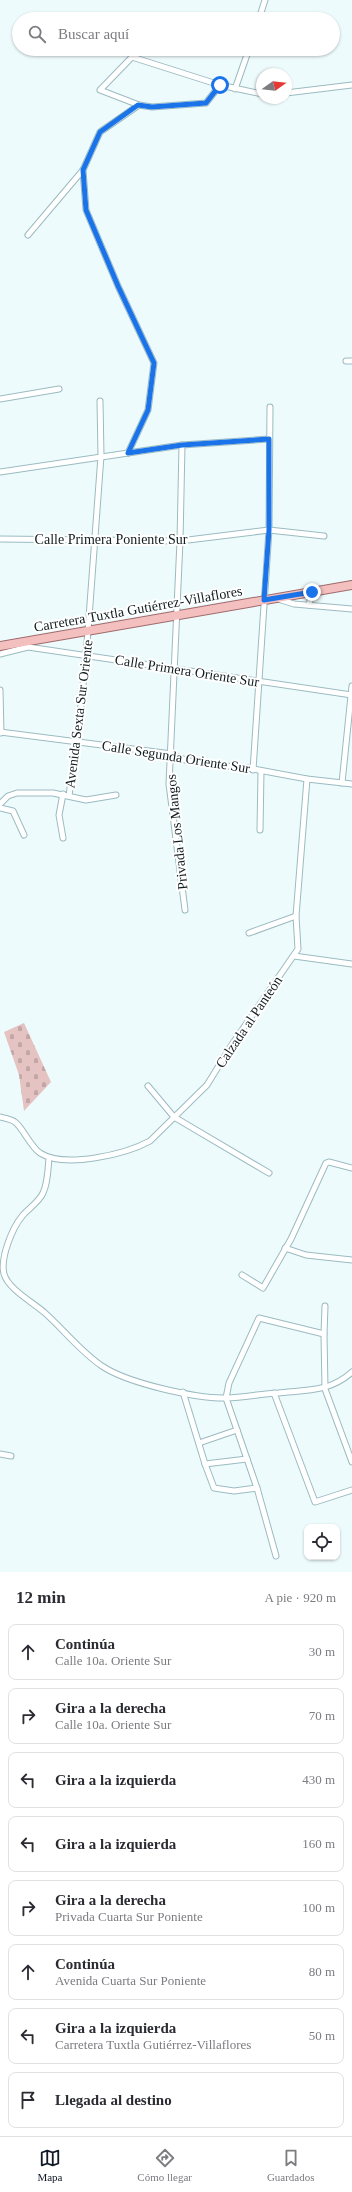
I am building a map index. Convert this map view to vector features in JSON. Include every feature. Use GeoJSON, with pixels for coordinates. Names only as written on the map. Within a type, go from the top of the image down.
{"type":"FeatureCollection","features":[{"type":"Feature","properties":{"kind":"main road","name":"Carretera Tuxtla Gutiérrez-Villaflores"},"geometry":{"type":"LineString","coordinates":[[0,646],[26,644],[176,615],[352,585]]}},
{"type":"Feature","properties":{"kind":"street"},"geometry":{"type":"LineString","coordinates":[[261,12],[265,0]]}},
{"type":"Feature","properties":{"kind":"street"},"geometry":{"type":"LineString","coordinates":[[235,89],[247,56]]}},
{"type":"Feature","properties":{"kind":"street"},"geometry":{"type":"LineString","coordinates":[[220,85],[206,103],[152,107],[138,105],[100,90],[132,57],[220,85],[256,93]]}},
{"type":"Feature","properties":{"kind":"street"},"geometry":{"type":"LineString","coordinates":[[292,92],[352,84]]}},
{"type":"Feature","properties":{"kind":"street"},"geometry":{"type":"LineString","coordinates":[[28,235],[83,170],[100,132],[138,105]]}},
{"type":"Feature","properties":{"kind":"street"},"geometry":{"type":"LineString","coordinates":[[83,170],[86,210],[118,286],[154,363],[148,410],[128,453]]}},
{"type":"Feature","properties":{"kind":"street"},"geometry":{"type":"LineString","coordinates":[[0,399],[59,389]]}},
{"type":"Feature","properties":{"kind":"street","name":"Avenida Sexta Sur Oriente"},"geometry":{"type":"LineString","coordinates":[[69,796],[77,741],[88,631],[101,456],[100,401]]}},
{"type":"Feature","properties":{"kind":"street"},"geometry":{"type":"LineString","coordinates":[[253,770],[269,530],[270,407]]}},
{"type":"Feature","properties":{"kind":"street"},"geometry":{"type":"LineString","coordinates":[[0,472],[182,445],[269,439]]}},
{"type":"Feature","properties":{"kind":"street","name":"Privada Los Mangos"},"geometry":{"type":"LineString","coordinates":[[182,445],[172,754],[169,784],[186,910]]}},
{"type":"Feature","properties":{"kind":"street","name":"Calle Primera Poniente Sur"},"geometry":{"type":"LineString","coordinates":[[0,539],[94,539],[180,542],[269,530],[324,536]]}},
{"type":"Feature","properties":{"kind":"street"},"geometry":{"type":"LineString","coordinates":[[309,605],[312,592]]}},
{"type":"Feature","properties":{"kind":"street"},"geometry":{"type":"LineString","coordinates":[[276,598],[294,604],[352,609]]}},
{"type":"Feature","properties":{"kind":"street"},"geometry":{"type":"LineString","coordinates":[[0,654],[26,644]]}},
{"type":"Feature","properties":{"kind":"street","name":"Calle Primera Oriente Sur"},"geometry":{"type":"LineString","coordinates":[[26,644],[174,669],[352,695]]}},
{"type":"Feature","properties":{"kind":"street"},"geometry":{"type":"LineString","coordinates":[[342,782],[352,686]]}},
{"type":"Feature","properties":{"kind":"street"},"geometry":{"type":"LineString","coordinates":[[0,690],[0,733]]}},
{"type":"Feature","properties":{"kind":"street","name":"Calle Segunda Oriente Sur"},"geometry":{"type":"LineString","coordinates":[[0,733],[77,741],[172,754],[185,760],[207,764],[352,784]]}},
{"type":"Feature","properties":{"kind":"street"},"geometry":{"type":"LineString","coordinates":[[260,830],[261,772]]}},
{"type":"Feature","properties":{"kind":"street","name":"Calzada al Panteón"},"geometry":{"type":"LineString","coordinates":[[49,1158],[94,1158],[141,1145],[150,1140],[207,1085],[231,1046],[298,949],[296,916],[307,779]]}},
{"type":"Feature","properties":{"kind":"street"},"geometry":{"type":"LineString","coordinates":[[0,804],[8,796],[17,793],[63,794],[86,800],[116,795]]}},
{"type":"Feature","properties":{"kind":"street"},"geometry":{"type":"LineString","coordinates":[[63,794],[59,815],[63,838]]}},
{"type":"Feature","properties":{"kind":"street"},"geometry":{"type":"LineString","coordinates":[[0,808],[13,811],[24,835]]}},
{"type":"Feature","properties":{"kind":"street"},"geometry":{"type":"LineString","coordinates":[[249,933],[296,916]]}},
{"type":"Feature","properties":{"kind":"street"},"geometry":{"type":"LineString","coordinates":[[294,956],[352,964]]}},
{"type":"Feature","properties":{"kind":"street"},"geometry":{"type":"LineString","coordinates":[[148,1086],[174,1117],[269,1173]]}},
{"type":"Feature","properties":{"kind":"street"},"geometry":{"type":"LineString","coordinates":[[0,1117],[15,1122],[39,1152],[49,1158],[43,1193],[22,1216],[7,1248],[3,1262],[6,1281]]}},
{"type":"Feature","properties":{"kind":"street"},"geometry":{"type":"LineString","coordinates":[[242,1275],[264,1288],[326,1163],[329,1162],[352,1168]]}},
{"type":"Feature","properties":{"kind":"street"},"geometry":{"type":"LineString","coordinates":[[285,1248],[306,1255],[352,1260]]}},
{"type":"Feature","properties":{"kind":"street"},"geometry":{"type":"LineString","coordinates":[[0,1278],[30,1300],[103,1367],[144,1383],[183,1392],[226,1398],[325,1389],[352,1372]]}},
{"type":"Feature","properties":{"kind":"street"},"geometry":{"type":"LineString","coordinates":[[325,1306],[325,1389],[352,1462]]}},
{"type":"Feature","properties":{"kind":"street"},"geometry":{"type":"LineString","coordinates":[[276,1556],[257,1488],[226,1398],[229,1383],[259,1318],[324,1334]]}},
{"type":"Feature","properties":{"kind":"street"},"geometry":{"type":"LineString","coordinates":[[183,1392],[198,1443],[214,1488],[234,1491],[257,1488]]}},
{"type":"Feature","properties":{"kind":"street"},"geometry":{"type":"LineString","coordinates":[[274,1393],[315,1502],[352,1490]]}},
{"type":"Feature","properties":{"kind":"street"},"geometry":{"type":"LineString","coordinates":[[198,1443],[237,1430]]}},
{"type":"Feature","properties":{"kind":"street"},"geometry":{"type":"LineString","coordinates":[[0,1454],[11,1456]]}},
{"type":"Feature","properties":{"kind":"street"},"geometry":{"type":"LineString","coordinates":[[205,1464],[247,1459]]}},
{"type":"Feature","properties":{"kind":"green space"},"geometry":{"type":"Polygon","coordinates":[[[24,1023],[51,1082],[24,1111],[19,1075],[4,1032],[24,1023]]]}},
{"type":"Feature","properties":{"kind":"route"},"geometry":{"type":"LineString","coordinates":[[220,85],[206,103],[152,107],[138,105],[100,132],[83,170],[86,210],[118,286],[154,363],[148,410],[128,453],[182,445],[269,439],[269,530],[264,600],[312,592]]}}]}
